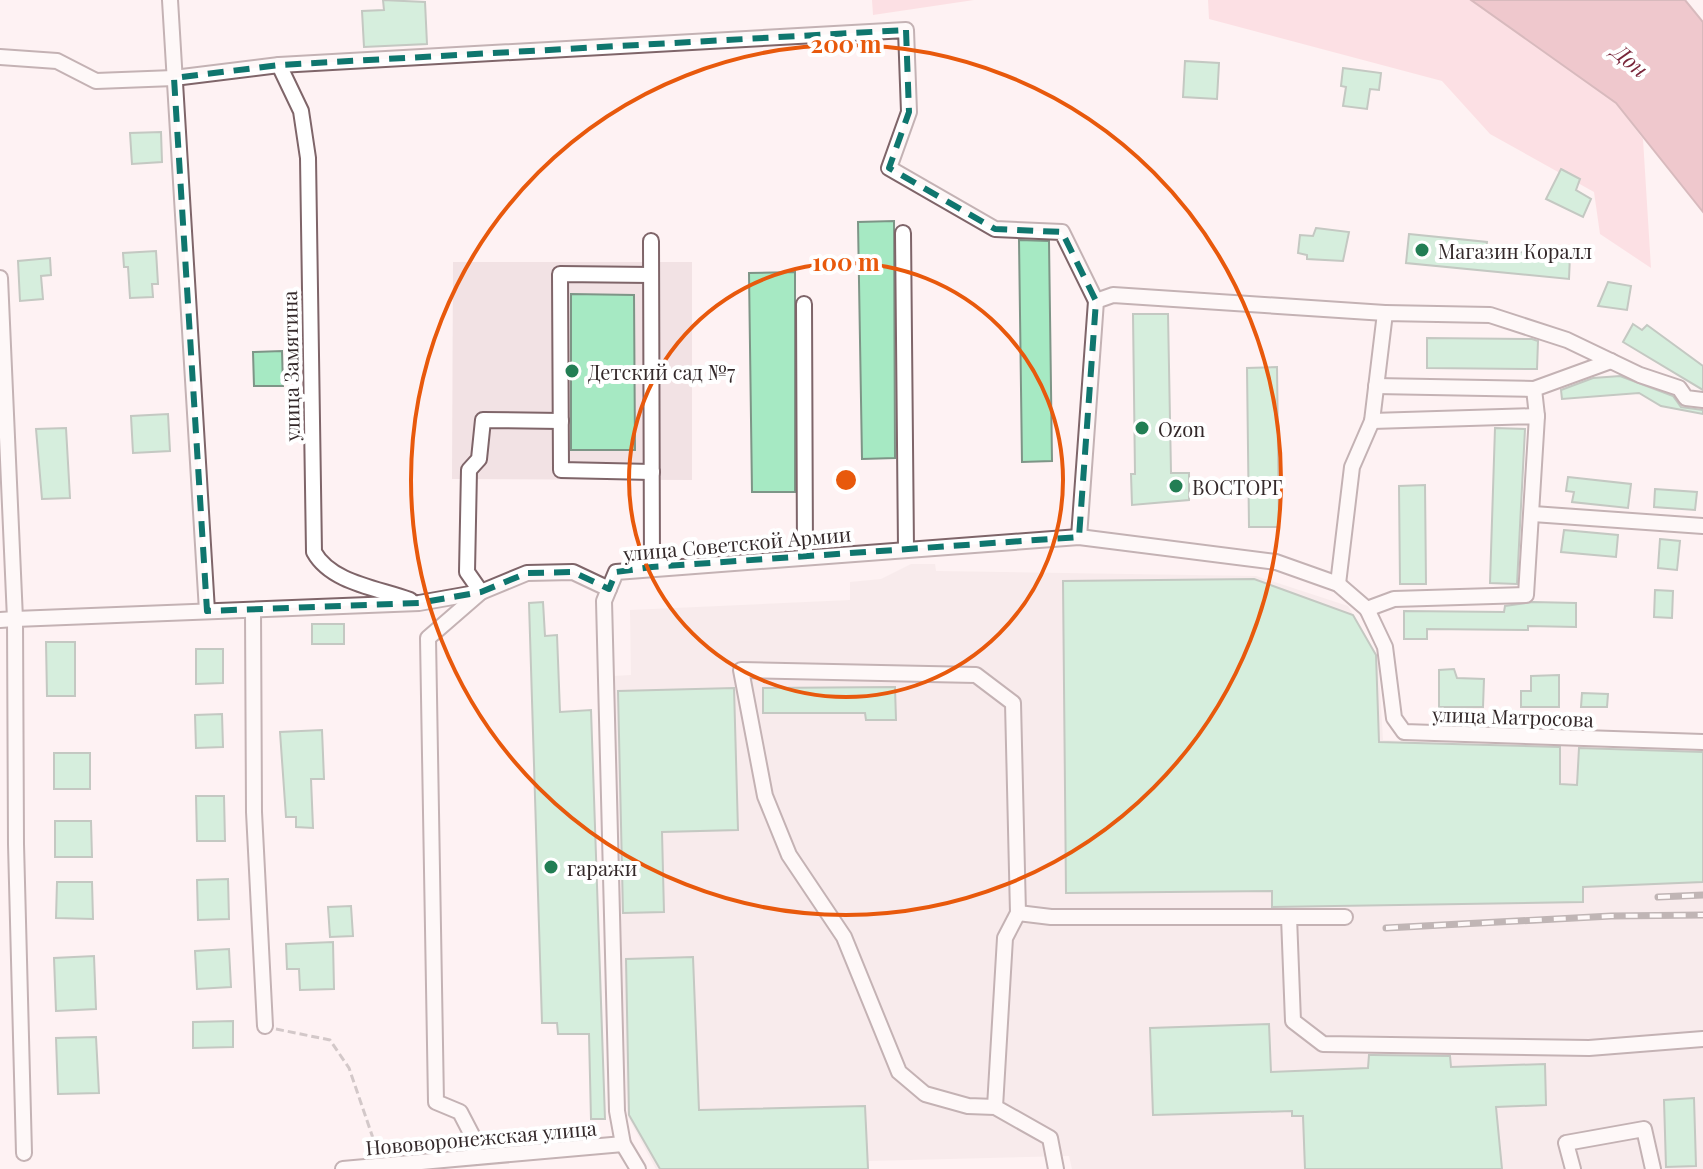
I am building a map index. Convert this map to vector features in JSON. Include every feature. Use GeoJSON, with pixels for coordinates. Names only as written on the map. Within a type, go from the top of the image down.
{"type":"FeatureCollection","features":[{"type":"Feature","properties":{"kind":"street"},"geometry":{"type":"LineString","coordinates":[[170,0],[207,611]]}},
{"type":"Feature","properties":{"kind":"street"},"geometry":{"type":"LineString","coordinates":[[0,57],[57,61],[96,81],[174,78],[279,65],[906,30],[909,112],[889,168],[995,229],[1062,232],[1096,301],[1079,537]]}},
{"type":"Feature","properties":{"kind":"street","name":"улица Замятина"},"geometry":{"type":"LineString","coordinates":[[279,65],[301,111],[308,158],[314,552],[322,566],[333,573],[419,603]]}},
{"type":"Feature","properties":{"kind":"street"},"geometry":{"type":"LineString","coordinates":[[903,233],[906,549]]}},
{"type":"Feature","properties":{"kind":"street"},"geometry":{"type":"LineString","coordinates":[[651,241],[652,567]]}},
{"type":"Feature","properties":{"kind":"street"},"geometry":{"type":"LineString","coordinates":[[651,275],[560,274],[561,470],[652,472]]}},
{"type":"Feature","properties":{"kind":"street"},"geometry":{"type":"LineString","coordinates":[[0,278],[24,1153]]}},
{"type":"Feature","properties":{"kind":"street"},"geometry":{"type":"LineString","coordinates":[[1096,301],[1113,295],[1385,313],[1490,315],[1567,340],[1679,388],[1686,398],[1703,400]]}},
{"type":"Feature","properties":{"kind":"street"},"geometry":{"type":"LineString","coordinates":[[804,304],[805,556]]}},
{"type":"Feature","properties":{"kind":"street"},"geometry":{"type":"LineString","coordinates":[[1338,584],[1352,467],[1372,421],[1385,313]]}},
{"type":"Feature","properties":{"kind":"street"},"geometry":{"type":"LineString","coordinates":[[1376,386],[1534,389],[1611,361]]}},
{"type":"Feature","properties":{"kind":"street"},"geometry":{"type":"LineString","coordinates":[[1367,609],[1394,599],[1526,595],[1537,416],[1534,389]]}},
{"type":"Feature","properties":{"kind":"street"},"geometry":{"type":"LineString","coordinates":[[1372,421],[1537,416]]}},
{"type":"Feature","properties":{"kind":"street"},"geometry":{"type":"LineString","coordinates":[[475,1157],[473,1137],[460,1112],[436,1102],[428,638],[481,592],[467,572],[469,470],[479,459],[483,420],[561,421]]}},
{"type":"Feature","properties":{"kind":"street"},"geometry":{"type":"LineString","coordinates":[[1533,514],[1703,526]]}},
{"type":"Feature","properties":{"kind":"street","name":"улица Советской Армии"},"geometry":{"type":"LineString","coordinates":[[638,1169],[623,1144],[617,1111],[604,601],[616,572],[1079,537],[1276,562],[1338,584],[1367,609]]}},
{"type":"Feature","properties":{"kind":"street","name":"улица Замятина"},"geometry":{"type":"LineString","coordinates":[[8,620],[419,603],[481,592],[527,573],[573,572],[609,589]]}},
{"type":"Feature","properties":{"kind":"street","name":"улица Матросова"},"geometry":{"type":"LineString","coordinates":[[1367,609],[1385,647],[1394,718],[1404,732],[1703,742]]}},
{"type":"Feature","properties":{"kind":"street"},"geometry":{"type":"LineString","coordinates":[[253,610],[254,812],[265,1026]]}},
{"type":"Feature","properties":{"kind":"street"},"geometry":{"type":"LineString","coordinates":[[995,1107],[1005,938],[1018,913],[1013,703],[976,675],[741,670],[765,796],[789,855],[844,937],[899,1072],[925,1094],[943,1102],[995,1107],[1050,1138],[1056,1169]]}},
{"type":"Feature","properties":{"kind":"street"},"geometry":{"type":"LineString","coordinates":[[1018,913],[1051,917],[1345,917]]}},
{"type":"Feature","properties":{"kind":"street"},"geometry":{"type":"LineString","coordinates":[[1289,917],[1293,1021],[1323,1044],[1589,1048],[1703,1039]]}},
{"type":"Feature","properties":{"kind":"street"},"geometry":{"type":"LineString","coordinates":[[1573,1169],[1566,1143],[1644,1129],[1653,1169]]}},
{"type":"Feature","properties":{"kind":"street","name":"Нововоронежская улица"},"geometry":{"type":"LineString","coordinates":[[343,1169],[623,1144]]}},
{"type":"Feature","properties":{"kind":"path"},"geometry":{"type":"LineString","coordinates":[[265,1026],[330,1040],[349,1068],[374,1141],[405,1163]]}},
{"type":"Feature","properties":{"kind":"highlighted area"},"geometry":{"type":"Polygon","coordinates":[[[906,30],[909,112],[889,168],[995,229],[1062,232],[1096,301],[1079,537],[652,567],[616,572],[609,589],[573,572],[527,573],[481,592],[419,603],[207,611],[174,78],[279,65],[906,30]]]}},
{"type":"Feature","properties":{"kind":"shaded area"},"geometry":{"type":"Polygon","coordinates":[[[872,0],[974,0],[873,15],[872,0]]]}},
{"type":"Feature","properties":{"kind":"shaded area"},"geometry":{"type":"Polygon","coordinates":[[[1208,0],[1471,0],[1616,103],[1643,139],[1651,268],[1600,234],[1594,192],[1490,134],[1442,81],[1209,19],[1208,0]]]}},
{"type":"Feature","properties":{"kind":"shaded area","name":"Детский сад №7"},"geometry":{"type":"Polygon","coordinates":[[[453,262],[692,262],[692,480],[452,479],[453,262]]]}},
{"type":"Feature","properties":{"kind":"shaded area"},"geometry":{"type":"Polygon","coordinates":[[[911,564],[935,564],[936,571],[1256,576],[1348,606],[1378,656],[1383,740],[1703,751],[1703,1169],[1072,1169],[1069,1156],[869,1161],[869,1169],[656,1169],[627,1115],[613,676],[631,675],[630,610],[850,600],[850,582],[881,579],[911,564]]]}},
{"type":"Feature","properties":{"kind":"water","name":"Дон"},"geometry":{"type":"Polygon","coordinates":[[[1471,0],[1685,0],[1703,22],[1703,212],[1616,103],[1471,0]]]}},
{"type":"Feature","properties":{"kind":"building"},"geometry":{"type":"Polygon","coordinates":[[[383,0],[425,2],[427,44],[364,47],[362,11],[384,10],[383,0]]]}},
{"type":"Feature","properties":{"kind":"building"},"geometry":{"type":"Polygon","coordinates":[[[1185,61],[1219,63],[1217,99],[1183,97],[1185,61]]]}},
{"type":"Feature","properties":{"kind":"building"},"geometry":{"type":"Polygon","coordinates":[[[1343,68],[1381,73],[1379,90],[1370,89],[1367,109],[1343,106],[1346,87],[1341,86],[1343,68]]]}},
{"type":"Feature","properties":{"kind":"building"},"geometry":{"type":"Polygon","coordinates":[[[161,132],[162,162],[132,164],[130,133],[161,132]]]}},
{"type":"Feature","properties":{"kind":"building"},"geometry":{"type":"Polygon","coordinates":[[[1561,169],[1580,179],[1576,190],[1591,199],[1583,217],[1546,199],[1561,169]]]}},
{"type":"Feature","properties":{"kind":"building"},"geometry":{"type":"Polygon","coordinates":[[[894,221],[895,458],[862,459],[858,222],[894,221]]]}},
{"type":"Feature","properties":{"kind":"building"},"geometry":{"type":"Polygon","coordinates":[[[1316,228],[1349,232],[1343,261],[1307,259],[1307,255],[1298,253],[1300,235],[1313,236],[1316,228]]]}},
{"type":"Feature","properties":{"kind":"building"},"geometry":{"type":"Polygon","coordinates":[[[1409,234],[1487,242],[1486,250],[1570,255],[1569,279],[1406,263],[1409,234]]]}},
{"type":"Feature","properties":{"kind":"building"},"geometry":{"type":"Polygon","coordinates":[[[1019,240],[1049,241],[1052,461],[1022,462],[1019,240]]]}},
{"type":"Feature","properties":{"kind":"building"},"geometry":{"type":"Polygon","coordinates":[[[156,251],[158,284],[152,284],[153,297],[130,298],[128,267],[124,267],[123,253],[156,251]]]}},
{"type":"Feature","properties":{"kind":"building"},"geometry":{"type":"Polygon","coordinates":[[[50,258],[51,275],[41,276],[43,299],[20,301],[18,261],[50,258]]]}},
{"type":"Feature","properties":{"kind":"building"},"geometry":{"type":"Polygon","coordinates":[[[795,272],[795,492],[752,492],[749,273],[795,272]]]}},
{"type":"Feature","properties":{"kind":"building"},"geometry":{"type":"Polygon","coordinates":[[[1608,282],[1631,286],[1627,310],[1598,306],[1608,282]]]}},
{"type":"Feature","properties":{"kind":"building"},"geometry":{"type":"Polygon","coordinates":[[[571,294],[634,295],[635,450],[571,450],[571,294]]]}},
{"type":"Feature","properties":{"kind":"building"},"geometry":{"type":"Polygon","coordinates":[[[1133,314],[1168,314],[1171,473],[1189,473],[1189,500],[1132,505],[1131,474],[1135,474],[1133,314]]]}},
{"type":"Feature","properties":{"kind":"building"},"geometry":{"type":"Polygon","coordinates":[[[1633,324],[1642,330],[1647,325],[1703,366],[1703,390],[1623,342],[1633,324]]]}},
{"type":"Feature","properties":{"kind":"building"},"geometry":{"type":"Polygon","coordinates":[[[1427,338],[1532,339],[1538,341],[1537,369],[1427,368],[1427,338]]]}},
{"type":"Feature","properties":{"kind":"building"},"geometry":{"type":"Polygon","coordinates":[[[282,351],[283,386],[254,386],[253,352],[282,351]]]}},
{"type":"Feature","properties":{"kind":"building"},"geometry":{"type":"Polygon","coordinates":[[[1277,367],[1279,527],[1249,527],[1247,368],[1277,367]]]}},
{"type":"Feature","properties":{"kind":"building"},"geometry":{"type":"Polygon","coordinates":[[[1620,376],[1673,396],[1681,407],[1703,410],[1703,414],[1661,406],[1639,393],[1562,399],[1561,390],[1593,378],[1620,376]]]}},
{"type":"Feature","properties":{"kind":"building"},"geometry":{"type":"Polygon","coordinates":[[[168,414],[170,451],[133,453],[131,416],[168,414]]]}},
{"type":"Feature","properties":{"kind":"building"},"geometry":{"type":"Polygon","coordinates":[[[66,428],[70,498],[42,499],[36,429],[66,428]]]}},
{"type":"Feature","properties":{"kind":"building"},"geometry":{"type":"Polygon","coordinates":[[[1495,428],[1525,429],[1517,584],[1490,583],[1495,428]]]}},
{"type":"Feature","properties":{"kind":"building"},"geometry":{"type":"Polygon","coordinates":[[[1568,477],[1631,484],[1628,508],[1572,502],[1574,492],[1566,491],[1568,477]]]}},
{"type":"Feature","properties":{"kind":"building"},"geometry":{"type":"Polygon","coordinates":[[[1425,485],[1426,584],[1400,584],[1399,486],[1425,485]]]}},
{"type":"Feature","properties":{"kind":"building"},"geometry":{"type":"Polygon","coordinates":[[[1655,489],[1697,492],[1695,510],[1654,507],[1655,489]]]}},
{"type":"Feature","properties":{"kind":"building"},"geometry":{"type":"Polygon","coordinates":[[[1564,530],[1618,535],[1616,557],[1561,552],[1564,530]]]}},
{"type":"Feature","properties":{"kind":"building"},"geometry":{"type":"Polygon","coordinates":[[[1660,539],[1680,541],[1677,570],[1658,568],[1660,539]]]}},
{"type":"Feature","properties":{"kind":"building"},"geometry":{"type":"Polygon","coordinates":[[[1254,579],[1353,615],[1376,655],[1379,742],[1560,747],[1560,784],[1577,785],[1579,748],[1703,752],[1703,882],[1583,887],[1583,902],[1272,907],[1272,891],[1066,893],[1063,581],[1254,579]]]}},
{"type":"Feature","properties":{"kind":"building"},"geometry":{"type":"Polygon","coordinates":[[[1655,590],[1673,591],[1672,618],[1654,617],[1655,590]]]}},
{"type":"Feature","properties":{"kind":"building"},"geometry":{"type":"Polygon","coordinates":[[[543,602],[545,636],[557,635],[560,712],[591,710],[605,1119],[591,1119],[589,1034],[558,1034],[557,1023],[542,1023],[529,603],[543,602]]]}},
{"type":"Feature","properties":{"kind":"building"},"geometry":{"type":"Polygon","coordinates":[[[1533,602],[1576,603],[1576,627],[1427,629],[1427,639],[1404,639],[1404,611],[1504,612],[1505,606],[1533,602]]]}},
{"type":"Feature","properties":{"kind":"building"},"geometry":{"type":"Polygon","coordinates":[[[312,624],[344,624],[344,644],[312,644],[312,624]]]}},
{"type":"Feature","properties":{"kind":"building"},"geometry":{"type":"Polygon","coordinates":[[[46,642],[75,642],[75,696],[47,696],[46,642]]]}},
{"type":"Feature","properties":{"kind":"building"},"geometry":{"type":"Polygon","coordinates":[[[196,649],[223,649],[223,683],[196,684],[196,649]]]}},
{"type":"Feature","properties":{"kind":"building"},"geometry":{"type":"Polygon","coordinates":[[[1454,669],[1457,678],[1484,679],[1483,707],[1439,707],[1439,670],[1454,669]]]}},
{"type":"Feature","properties":{"kind":"building"},"geometry":{"type":"Polygon","coordinates":[[[1559,675],[1559,707],[1521,707],[1521,691],[1531,691],[1531,676],[1559,675]]]}},
{"type":"Feature","properties":{"kind":"building"},"geometry":{"type":"Polygon","coordinates":[[[895,687],[896,720],[866,720],[865,713],[763,713],[763,688],[895,687]]]}},
{"type":"Feature","properties":{"kind":"building"},"geometry":{"type":"Polygon","coordinates":[[[734,688],[738,830],[662,832],[664,912],[623,913],[618,691],[734,688]]]}},
{"type":"Feature","properties":{"kind":"building"},"geometry":{"type":"Polygon","coordinates":[[[1582,693],[1608,694],[1607,707],[1581,707],[1582,693]]]}},
{"type":"Feature","properties":{"kind":"building"},"geometry":{"type":"Polygon","coordinates":[[[222,714],[223,747],[196,748],[195,715],[222,714]]]}},
{"type":"Feature","properties":{"kind":"building"},"geometry":{"type":"Polygon","coordinates":[[[322,730],[324,779],[311,779],[313,828],[296,827],[296,817],[286,817],[280,732],[322,730]]]}},
{"type":"Feature","properties":{"kind":"building"},"geometry":{"type":"Polygon","coordinates":[[[54,753],[90,753],[90,789],[54,789],[54,753]]]}},
{"type":"Feature","properties":{"kind":"building"},"geometry":{"type":"Polygon","coordinates":[[[196,796],[224,796],[225,841],[197,841],[196,796]]]}},
{"type":"Feature","properties":{"kind":"building"},"geometry":{"type":"Polygon","coordinates":[[[55,821],[91,821],[92,857],[55,857],[55,821]]]}},
{"type":"Feature","properties":{"kind":"building"},"geometry":{"type":"Polygon","coordinates":[[[228,879],[229,919],[198,920],[197,880],[228,879]]]}},
{"type":"Feature","properties":{"kind":"building"},"geometry":{"type":"Polygon","coordinates":[[[57,882],[92,882],[93,919],[56,918],[57,882]]]}},
{"type":"Feature","properties":{"kind":"building"},"geometry":{"type":"Polygon","coordinates":[[[351,906],[353,936],[330,937],[328,907],[351,906]]]}},
{"type":"Feature","properties":{"kind":"building"},"geometry":{"type":"Polygon","coordinates":[[[333,942],[334,989],[300,990],[299,969],[287,969],[286,944],[333,942]]]}},
{"type":"Feature","properties":{"kind":"building"},"geometry":{"type":"Polygon","coordinates":[[[229,949],[231,987],[197,989],[195,951],[229,949]]]}},
{"type":"Feature","properties":{"kind":"building"},"geometry":{"type":"Polygon","coordinates":[[[94,956],[96,1009],[56,1011],[54,958],[94,956]]]}},
{"type":"Feature","properties":{"kind":"building"},"geometry":{"type":"Polygon","coordinates":[[[693,957],[699,1110],[865,1106],[868,1169],[660,1169],[629,1115],[626,959],[693,957]]]}},
{"type":"Feature","properties":{"kind":"building"},"geometry":{"type":"Polygon","coordinates":[[[233,1021],[233,1047],[193,1048],[193,1022],[233,1021]]]}},
{"type":"Feature","properties":{"kind":"building"},"geometry":{"type":"Polygon","coordinates":[[[1269,1024],[1271,1072],[1368,1068],[1369,1055],[1450,1056],[1451,1067],[1545,1064],[1546,1105],[1496,1107],[1502,1169],[1305,1169],[1303,1116],[1292,1116],[1292,1111],[1153,1115],[1150,1028],[1269,1024]]]}},
{"type":"Feature","properties":{"kind":"building"},"geometry":{"type":"Polygon","coordinates":[[[96,1037],[99,1093],[58,1094],[56,1038],[96,1037]]]}},
{"type":"Feature","properties":{"kind":"building"},"geometry":{"type":"Polygon","coordinates":[[[1694,1098],[1696,1166],[1666,1167],[1664,1100],[1694,1098]]]}},
{"type":"Feature","properties":{"kind":"railway"},"geometry":{"type":"LineString","coordinates":[[1658,897],[1703,895]]}},
{"type":"Feature","properties":{"kind":"railway"},"geometry":{"type":"LineString","coordinates":[[1386,928],[1611,916],[1703,915]]}},
{"type":"Feature","properties":{"kind":"place","name":"Магазин Коралл"},"geometry":{"type":"Point","coordinates":[1422,250]}},
{"type":"Feature","properties":{"kind":"place","name":"Детский сад №7"},"geometry":{"type":"Point","coordinates":[572,371]}},
{"type":"Feature","properties":{"kind":"place","name":"Ozon"},"geometry":{"type":"Point","coordinates":[1142,428]}},
{"type":"Feature","properties":{"kind":"place","name":"ВОСТОРГ"},"geometry":{"type":"Point","coordinates":[1176,486]}},
{"type":"Feature","properties":{"kind":"place","name":"гаражи"},"geometry":{"type":"Point","coordinates":[551,867]}}]}
